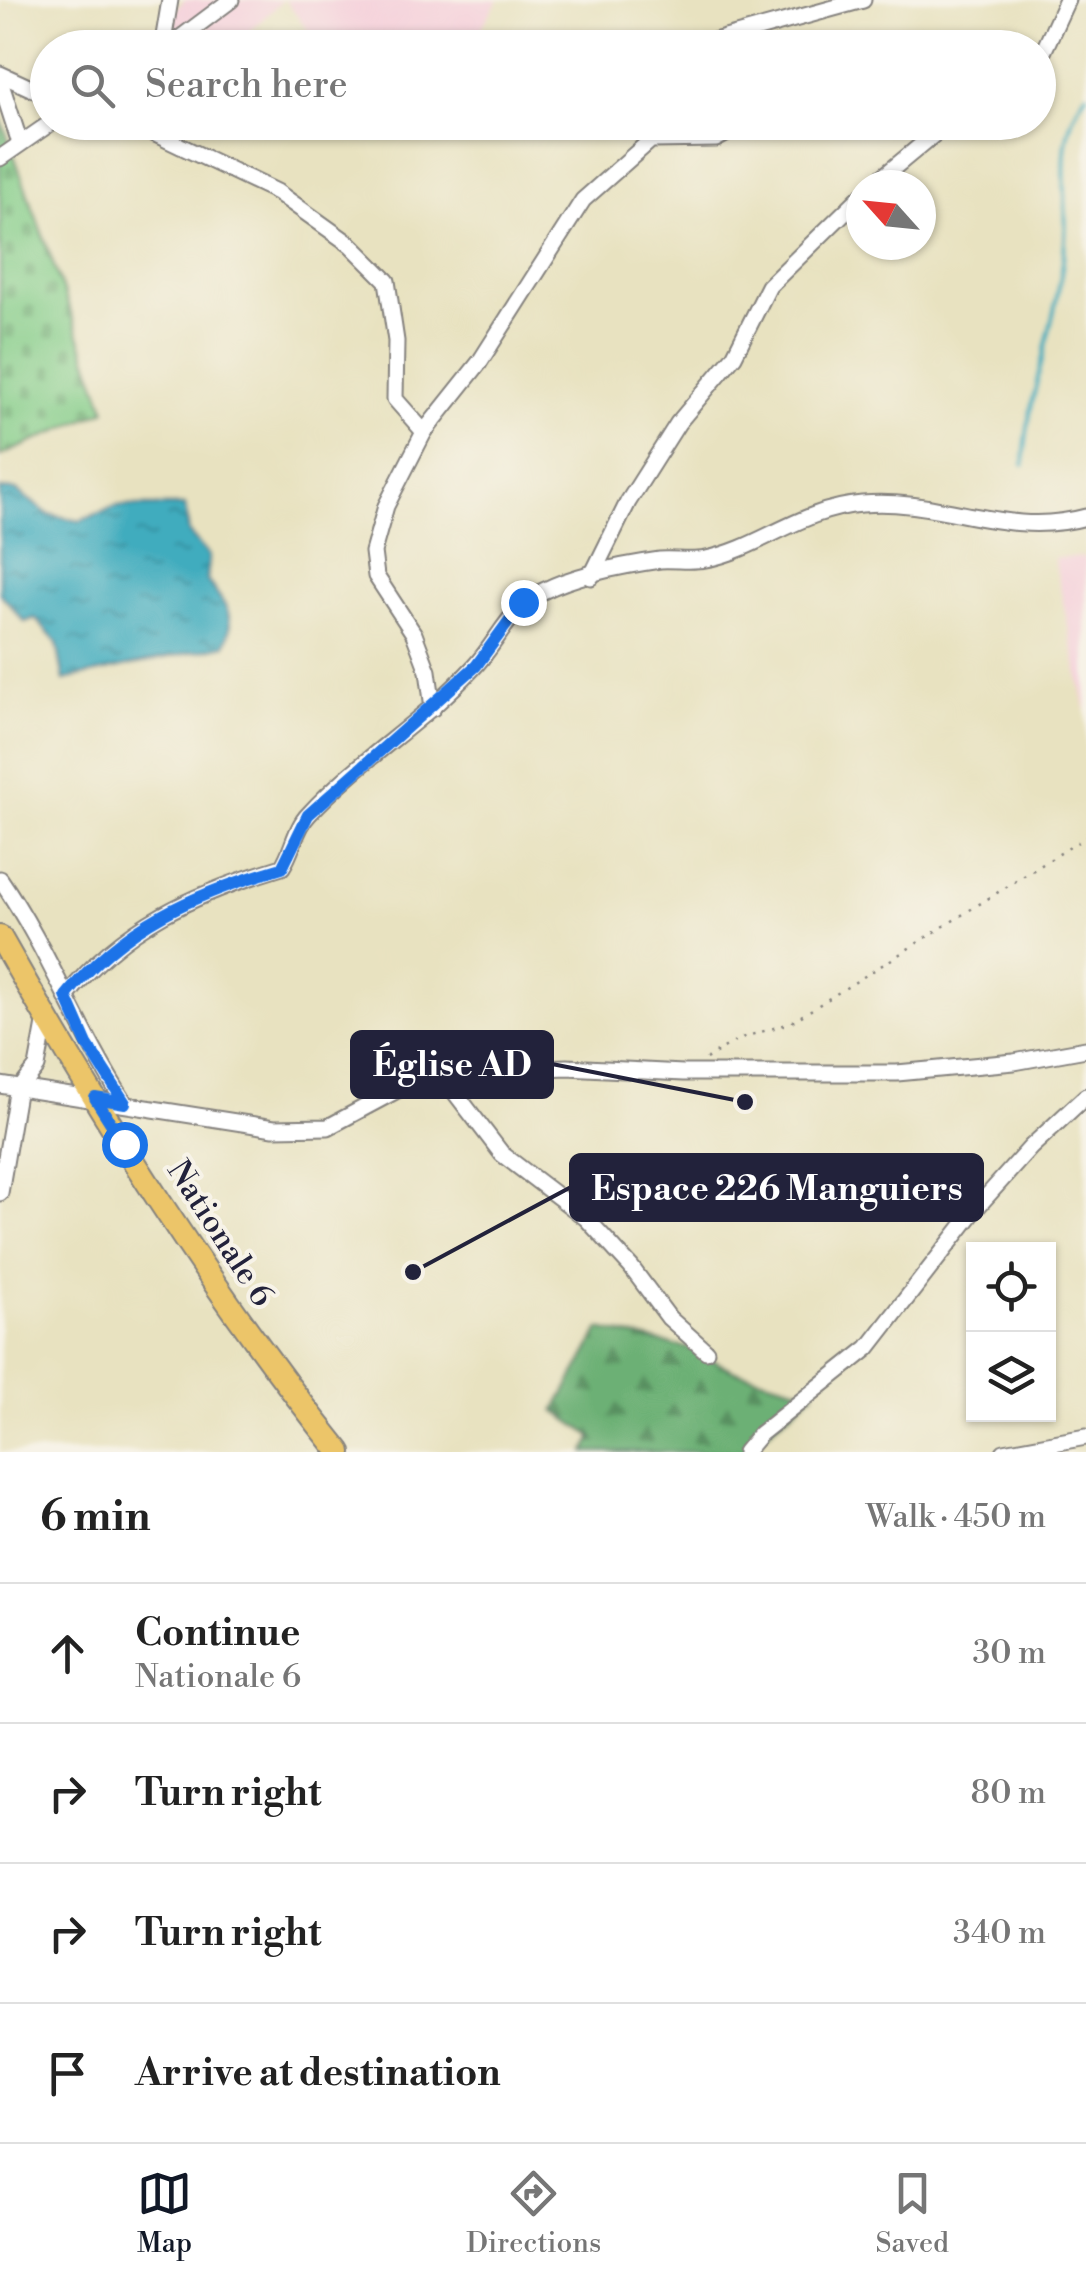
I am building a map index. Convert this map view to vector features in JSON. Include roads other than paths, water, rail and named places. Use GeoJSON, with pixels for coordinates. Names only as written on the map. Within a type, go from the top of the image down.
{"type":"FeatureCollection","features":[{"type":"Feature","properties":{"kind":"main road","name":"Nationale 6"},"geometry":{"type":"LineString","coordinates":[[0,937],[95,1098],[258,1347],[340,1452]]}},
{"type":"Feature","properties":{"kind":"street"},"geometry":{"type":"LineString","coordinates":[[169,30],[170,0]]}},
{"type":"Feature","properties":{"kind":"street"},"geometry":{"type":"LineString","coordinates":[[190,30],[231,0]]}},
{"type":"Feature","properties":{"kind":"street"},"geometry":{"type":"LineString","coordinates":[[754,30],[863,0]]}},
{"type":"Feature","properties":{"kind":"street"},"geometry":{"type":"LineString","coordinates":[[1054,30],[1068,0]]}},
{"type":"Feature","properties":{"kind":"street"},"geometry":{"type":"LineString","coordinates":[[0,78],[30,89]]}},
{"type":"Feature","properties":{"kind":"street"},"geometry":{"type":"LineString","coordinates":[[0,78],[20,142]]}},
{"type":"Feature","properties":{"kind":"street"},"geometry":{"type":"LineString","coordinates":[[0,158],[30,136]]}},
{"type":"Feature","properties":{"kind":"street"},"geometry":{"type":"LineString","coordinates":[[168,140],[276,192],[351,245],[388,281],[396,341],[395,399],[424,432]]}},
{"type":"Feature","properties":{"kind":"street"},"geometry":{"type":"LineString","coordinates":[[432,708],[428,671],[414,634],[376,576],[373,552],[386,506],[424,432],[479,364],[583,200],[652,140]]}},
{"type":"Feature","properties":{"kind":"street"},"geometry":{"type":"LineString","coordinates":[[891,170],[927,140]]}},
{"type":"Feature","properties":{"kind":"street"},"geometry":{"type":"LineString","coordinates":[[591,577],[628,502],[678,424],[734,356],[769,286],[846,211]]}},
{"type":"Feature","properties":{"kind":"street"},"geometry":{"type":"LineString","coordinates":[[66,996],[91,965],[134,929],[242,877],[282,868],[308,815],[373,752],[432,708],[476,666],[523,602],[547,588],[660,560],[706,559],[821,510],[864,504],[946,509],[994,522],[1062,524],[1086,517]]}},
{"type":"Feature","properties":{"kind":"street"},"geometry":{"type":"LineString","coordinates":[[0,880],[33,928],[87,1044],[125,1103]]}},
{"type":"Feature","properties":{"kind":"street"},"geometry":{"type":"LineString","coordinates":[[0,1193],[20,1087],[37,1067],[46,1018]]}},
{"type":"Feature","properties":{"kind":"street"},"geometry":{"type":"LineString","coordinates":[[0,1086],[274,1128],[328,1127],[411,1081],[440,1074],[567,1066],[683,1073],[897,1073],[1014,1062],[1086,1049]]}},
{"type":"Feature","properties":{"kind":"street"},"geometry":{"type":"LineString","coordinates":[[440,1074],[502,1154],[586,1218],[632,1266],[669,1318],[706,1350]]}},
{"type":"Feature","properties":{"kind":"street"},"geometry":{"type":"LineString","coordinates":[[745,1452],[760,1434],[868,1348],[980,1205],[1030,1148],[1086,1096]]}},
{"type":"Feature","properties":{"kind":"street"},"geometry":{"type":"LineString","coordinates":[[1004,1452],[1086,1438]]}},
{"type":"Feature","properties":{"kind":"water"},"geometry":{"type":"Polygon","coordinates":[[[0,489],[16,490],[48,514],[80,521],[116,506],[185,506],[189,533],[209,556],[207,581],[227,611],[230,627],[225,645],[64,680],[57,643],[35,618],[25,622],[0,593],[0,489]]]}},
{"type":"Feature","properties":{"kind":"waterway"},"geometry":{"type":"LineString","coordinates":[[1024,465],[1031,409],[1062,269],[1065,147],[1075,111],[1086,93]]}},
{"type":"Feature","properties":{"kind":"place","name":"Église AD"},"geometry":{"type":"Point","coordinates":[745,1102]}},
{"type":"Feature","properties":{"kind":"place","name":"Espace 226 Manguiers"},"geometry":{"type":"Point","coordinates":[413,1272]}}]}
